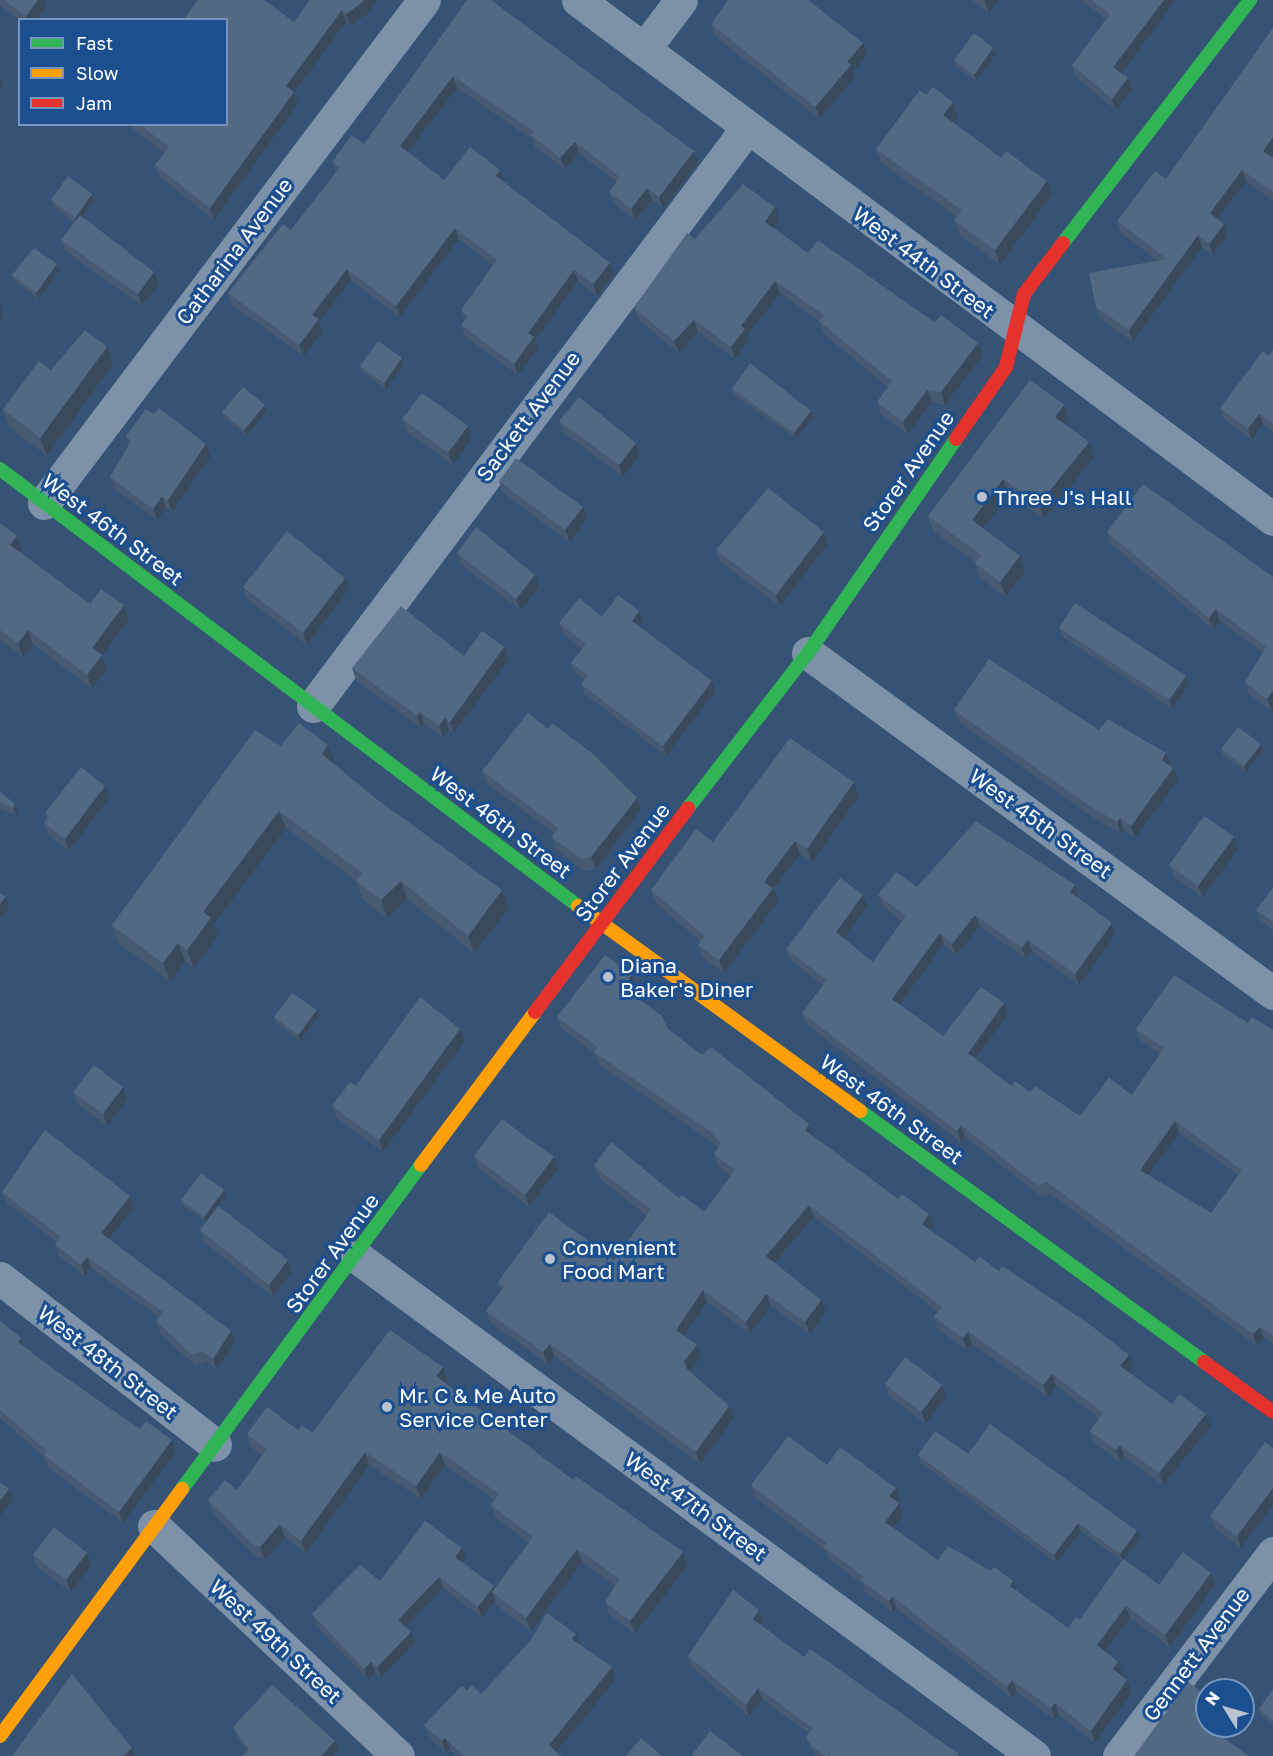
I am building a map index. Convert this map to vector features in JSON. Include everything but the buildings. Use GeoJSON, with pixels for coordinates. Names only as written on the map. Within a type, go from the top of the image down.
{"type":"FeatureCollection","features":[{"type":"Feature","properties":{"kind":"street","name":"Catharina Avenue"},"geometry":{"type":"LineString","coordinates":[[44,503],[424,0]]}},
{"type":"Feature","properties":{"kind":"street","name":"West 44th Street"},"geometry":{"type":"LineString","coordinates":[[578,0],[1015,331],[1273,519]]}},
{"type":"Feature","properties":{"kind":"street"},"geometry":{"type":"LineString","coordinates":[[644,49],[681,0]]}},
{"type":"Feature","properties":{"kind":"street","name":"Storer Avenue"},"geometry":{"type":"LineString","coordinates":[[0,1736],[154,1526],[357,1257],[600,923],[808,653],[1006,367],[1024,294],[1250,0]]}},
{"type":"Feature","properties":{"kind":"street","name":"Sackett Avenue"},"geometry":{"type":"LineString","coordinates":[[313,706],[747,128]]}},
{"type":"Feature","properties":{"kind":"street","name":"West 46th Street"},"geometry":{"type":"LineString","coordinates":[[0,469],[600,923],[1273,1412]]}},
{"type":"Feature","properties":{"kind":"street","name":"West 45th Street"},"geometry":{"type":"LineString","coordinates":[[808,653],[1273,993]]}},
{"type":"Feature","properties":{"kind":"street","name":"West 47th Street"},"geometry":{"type":"LineString","coordinates":[[357,1257],[1034,1756]]}},
{"type":"Feature","properties":{"kind":"street","name":"West 48th Street"},"geometry":{"type":"LineString","coordinates":[[0,1278],[215,1445]]}},
{"type":"Feature","properties":{"kind":"street","name":"West 49th Street"},"geometry":{"type":"LineString","coordinates":[[154,1526],[399,1756]]}},
{"type":"Feature","properties":{"kind":"street","name":"Gennett Avenue"},"geometry":{"type":"LineString","coordinates":[[1119,1756],[1273,1553]]}},
{"type":"Feature","properties":{"kind":"traffic: fast"},"geometry":{"type":"LineString","coordinates":[[1063,243],[1250,0]]}},
{"type":"Feature","properties":{"kind":"traffic: fast"},"geometry":{"type":"LineString","coordinates":[[688,808],[808,653],[956,439]]}},
{"type":"Feature","properties":{"kind":"traffic: fast"},"geometry":{"type":"LineString","coordinates":[[0,469],[578,906]]}},
{"type":"Feature","properties":{"kind":"traffic: fast"},"geometry":{"type":"LineString","coordinates":[[860,1111],[1204,1362]]}},
{"type":"Feature","properties":{"kind":"traffic: fast"},"geometry":{"type":"LineString","coordinates":[[182,1489],[421,1165]]}},
{"type":"Feature","properties":{"kind":"traffic: slow"},"geometry":{"type":"LineString","coordinates":[[578,906],[860,1111]]}},
{"type":"Feature","properties":{"kind":"traffic: slow"},"geometry":{"type":"LineString","coordinates":[[421,1165],[535,1012]]}},
{"type":"Feature","properties":{"kind":"traffic: slow"},"geometry":{"type":"LineString","coordinates":[[0,1736],[182,1489]]}},
{"type":"Feature","properties":{"kind":"traffic: jam"},"geometry":{"type":"LineString","coordinates":[[956,439],[1006,367],[1024,294],[1063,243]]}},
{"type":"Feature","properties":{"kind":"traffic: jam"},"geometry":{"type":"LineString","coordinates":[[535,1012],[688,808]]}},
{"type":"Feature","properties":{"kind":"traffic: jam"},"geometry":{"type":"LineString","coordinates":[[1204,1362],[1273,1412]]}},
{"type":"Feature","properties":{"kind":"place","name":"Three J's Hall"},"geometry":{"type":"Point","coordinates":[982,497]}},
{"type":"Feature","properties":{"kind":"place","name":"Diana Baker's Diner"},"geometry":{"type":"Point","coordinates":[608,977]}},
{"type":"Feature","properties":{"kind":"place","name":"Convenient Food Mart"},"geometry":{"type":"Point","coordinates":[550,1259]}},
{"type":"Feature","properties":{"kind":"place","name":"Mr. C & Me Auto Service Center"},"geometry":{"type":"Point","coordinates":[387,1407]}}]}
